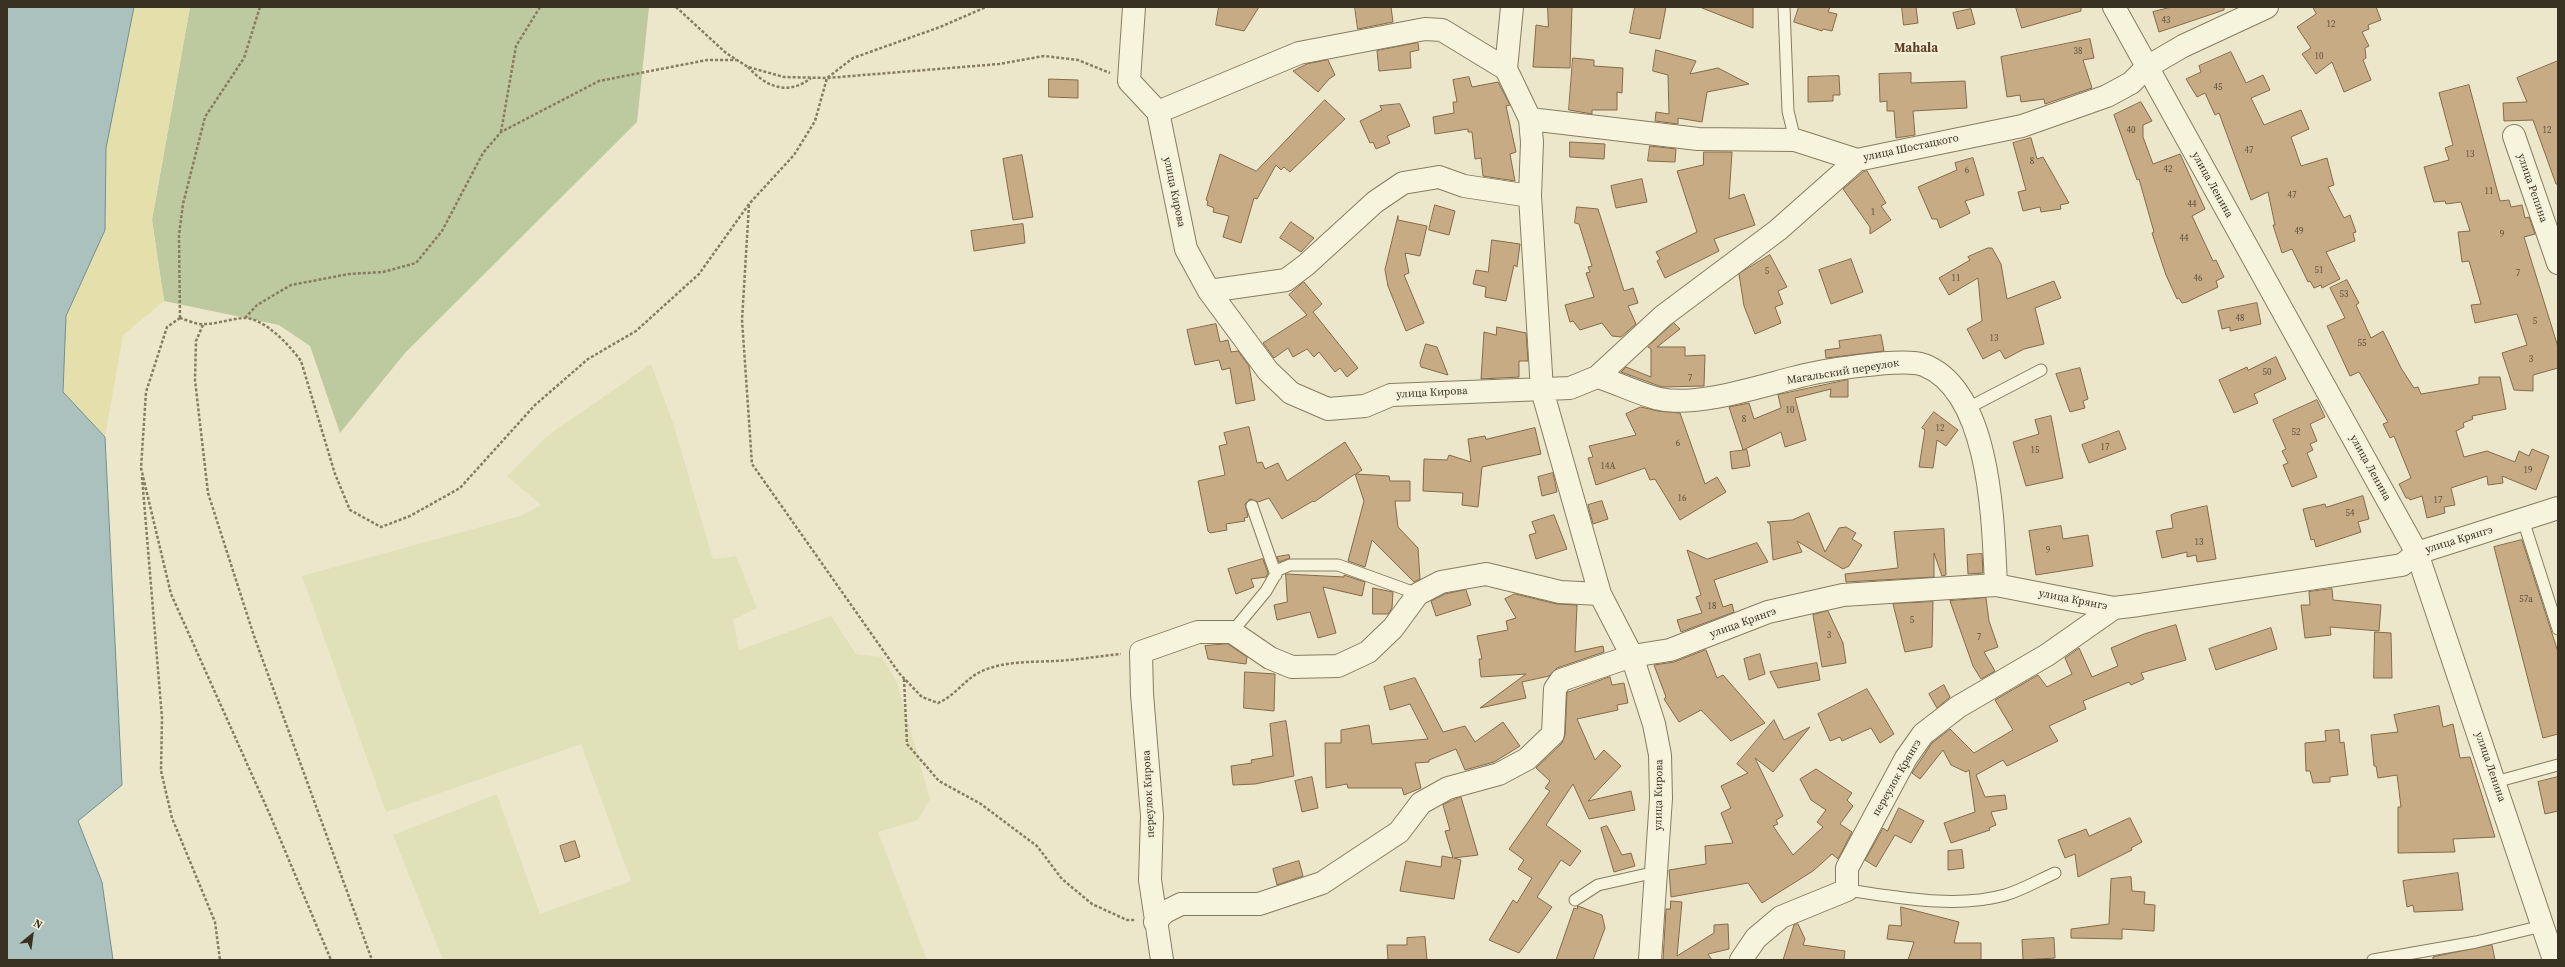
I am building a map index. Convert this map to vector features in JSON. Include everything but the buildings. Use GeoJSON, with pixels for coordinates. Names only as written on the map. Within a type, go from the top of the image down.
{"type":"FeatureCollection","features":[{"type":"Feature","properties":{"kind":"street"},"geometry":{"type":"LineString","coordinates":[[1134,7],[1129,81],[1158,112],[1299,53],[1425,29],[1442,30],[1506,69]]}},
{"type":"Feature","properties":{"kind":"street"},"geometry":{"type":"LineString","coordinates":[[1512,7],[1506,69],[1530,119],[1532,142],[1530,196],[1542,390],[1570,388],[1597,377],[1663,316],[1778,230],[1857,160]]}},
{"type":"Feature","properties":{"kind":"street","name":"улица Ленина"},"geometry":{"type":"LineString","coordinates":[[2114,7],[2417,552],[2554,960]]}},
{"type":"Feature","properties":{"kind":"street","name":"улица Шостацкого"},"geometry":{"type":"LineString","coordinates":[[1530,119],[1698,139],[1795,140],[1857,160],[2022,126],[2107,96],[2131,83],[2147,68],[2183,46],[2267,7]]}},
{"type":"Feature","properties":{"kind":"street","name":"улица Кирова"},"geometry":{"type":"LineString","coordinates":[[1158,112],[1186,249],[1209,291],[1268,371],[1291,393],[1328,409],[1365,406],[1391,395],[1542,390],[1600,594],[1632,656],[1654,724],[1660,754],[1661,798],[1650,960]]}},
{"type":"Feature","properties":{"kind":"street","name":"улица Репина"},"geometry":{"type":"LineString","coordinates":[[2514,136],[2558,263]]}},
{"type":"Feature","properties":{"kind":"street"},"geometry":{"type":"LineString","coordinates":[[1209,291],[1286,280],[1306,265],[1375,202],[1403,183],[1439,177],[1464,186],[1530,196]]}},
{"type":"Feature","properties":{"kind":"street","name":"Магальский переулок"},"geometry":{"type":"LineString","coordinates":[[1597,377],[1660,400],[1697,400],[1766,386],[1794,377],[1888,362],[1904,362],[1925,365],[1945,380],[1968,408],[1990,486],[1996,585]]}},
{"type":"Feature","properties":{"kind":"street","name":"улица Крянгэ"},"geometry":{"type":"LineString","coordinates":[[1156,922],[1165,912],[1181,904],[1259,904],[1322,883],[1399,832],[1421,803],[1448,788],[1499,774],[1527,759],[1553,734],[1555,689],[1561,680],[1632,656],[1670,650],[1768,612],[1843,595],[1996,585],[2114,608],[2402,565],[2417,552],[2558,508]]}},
{"type":"Feature","properties":{"kind":"street"},"geometry":{"type":"LineString","coordinates":[[1141,652],[1198,632],[1232,632],[1270,658],[1292,666],[1338,666],[1368,652],[1393,628],[1418,594],[1441,582],[1486,574],[1560,592],[1600,594]]}},
{"type":"Feature","properties":{"kind":"street","name":"переулок Крянгэ"},"geometry":{"type":"LineString","coordinates":[[1847,890],[1847,868],[1906,758],[1923,734],[1958,707],[2047,655],[2114,608]]}},
{"type":"Feature","properties":{"kind":"street","name":"переулок Кирова"},"geometry":{"type":"LineString","coordinates":[[1141,652],[1142,694],[1152,816],[1150,880],[1162,960]]}},
{"type":"Feature","properties":{"kind":"street"},"geometry":{"type":"LineString","coordinates":[[1741,960],[1756,938],[1780,917],[1847,890]]}},
{"type":"Feature","properties":{"kind":"lane"},"geometry":{"type":"LineString","coordinates":[[1784,7],[1788,111],[1795,140]]}},
{"type":"Feature","properties":{"kind":"lane"},"geometry":{"type":"LineString","coordinates":[[1968,408],[2041,370]]}},
{"type":"Feature","properties":{"kind":"lane"},"geometry":{"type":"LineString","coordinates":[[1252,506],[1276,575]]}},
{"type":"Feature","properties":{"kind":"lane"},"geometry":{"type":"LineString","coordinates":[[2523,520],[2558,629]]}},
{"type":"Feature","properties":{"kind":"lane"},"geometry":{"type":"LineString","coordinates":[[1232,632],[1266,591],[1278,570],[1290,565],[1338,565],[1418,594]]}},
{"type":"Feature","properties":{"kind":"lane"},"geometry":{"type":"LineString","coordinates":[[2495,782],[2558,764]]}},
{"type":"Feature","properties":{"kind":"lane"},"geometry":{"type":"LineString","coordinates":[[1575,900],[1598,884],[1656,872]]}},
{"type":"Feature","properties":{"kind":"lane"},"geometry":{"type":"LineString","coordinates":[[1847,890],[1893,896],[1962,901],[2005,895],[2055,873]]}},
{"type":"Feature","properties":{"kind":"lane"},"geometry":{"type":"LineString","coordinates":[[2373,960],[2476,942],[2542,926]]}},
{"type":"Feature","properties":{"kind":"path"},"geometry":{"type":"LineString","coordinates":[[180,318],[179,235],[183,204],[203,124],[205,117],[244,58],[260,7]]}},
{"type":"Feature","properties":{"kind":"path"},"geometry":{"type":"LineString","coordinates":[[501,132],[516,46],[540,7]]}},
{"type":"Feature","properties":{"kind":"path"},"geometry":{"type":"LineString","coordinates":[[676,7],[726,53],[736,60],[748,67],[784,77],[827,78],[999,64],[1044,56],[1078,60],[1129,81]]}},
{"type":"Feature","properties":{"kind":"path"},"geometry":{"type":"LineString","coordinates":[[180,318],[203,325],[245,318],[264,326],[278,335],[290,346],[301,361],[336,474],[350,510],[381,527],[410,516],[460,488],[535,405],[588,359],[636,331],[700,274],[749,204],[794,155],[815,120],[827,78],[853,58],[940,27],[986,7]]}},
{"type":"Feature","properties":{"kind":"path"},"geometry":{"type":"LineString","coordinates":[[245,318],[257,305],[292,285],[349,274],[383,272],[416,263],[442,231],[483,153],[501,132],[599,81],[707,60],[736,60]]}},
{"type":"Feature","properties":{"kind":"path"},"geometry":{"type":"LineString","coordinates":[[748,67],[760,80],[782,89],[804,84],[812,78]]}},
{"type":"Feature","properties":{"kind":"path"},"geometry":{"type":"LineString","coordinates":[[749,204],[742,320],[752,464],[904,678],[922,697],[938,703],[950,698],[964,683],[981,671],[1025,660],[1057,661],[1141,652]]}},
{"type":"Feature","properties":{"kind":"path"},"geometry":{"type":"LineString","coordinates":[[180,318],[167,327],[146,392],[141,468],[162,718],[160,771],[172,818],[215,922],[220,960]]}},
{"type":"Feature","properties":{"kind":"path"},"geometry":{"type":"LineString","coordinates":[[203,325],[196,341],[196,380],[208,493],[254,636],[372,960]]}},
{"type":"Feature","properties":{"kind":"path"},"geometry":{"type":"LineString","coordinates":[[141,468],[171,594],[270,815],[331,960]]}},
{"type":"Feature","properties":{"kind":"path"},"geometry":{"type":"LineString","coordinates":[[904,678],[907,744],[939,781],[981,804],[1037,846],[1062,879],[1092,904],[1127,920],[1156,922]]}},
{"type":"Feature","properties":{"kind":"green space"},"geometry":{"type":"Polygon","coordinates":[[[190,7],[649,7],[637,122],[405,353],[340,433],[310,346],[279,325],[164,301],[152,220],[190,7]]]}},
{"type":"Feature","properties":{"kind":"green space"},"geometry":{"type":"Polygon","coordinates":[[[651,364],[673,423],[713,559],[736,556],[757,608],[733,620],[739,650],[831,616],[856,654],[882,657],[897,682],[930,799],[918,820],[878,832],[927,960],[443,960],[393,835],[497,794],[540,914],[631,881],[581,744],[386,812],[302,576],[520,516],[541,505],[507,476],[547,436],[651,364]]]}},
{"type":"Feature","properties":{"kind":"sand"},"geometry":{"type":"Polygon","coordinates":[[[134,7],[190,7],[152,220],[164,301],[123,335],[105,437],[63,392],[66,316],[105,230],[106,148],[134,7]]]}},
{"type":"Feature","properties":{"kind":"water"},"geometry":{"type":"Polygon","coordinates":[[[7,7],[134,7],[106,148],[105,230],[66,316],[63,392],[105,437],[122,785],[78,821],[102,882],[113,960],[7,960],[7,7]]]}},
{"type":"Feature","properties":{"kind":"district","name":"Mahala"},"geometry":{"type":"Point","coordinates":[1916,49]}}]}
